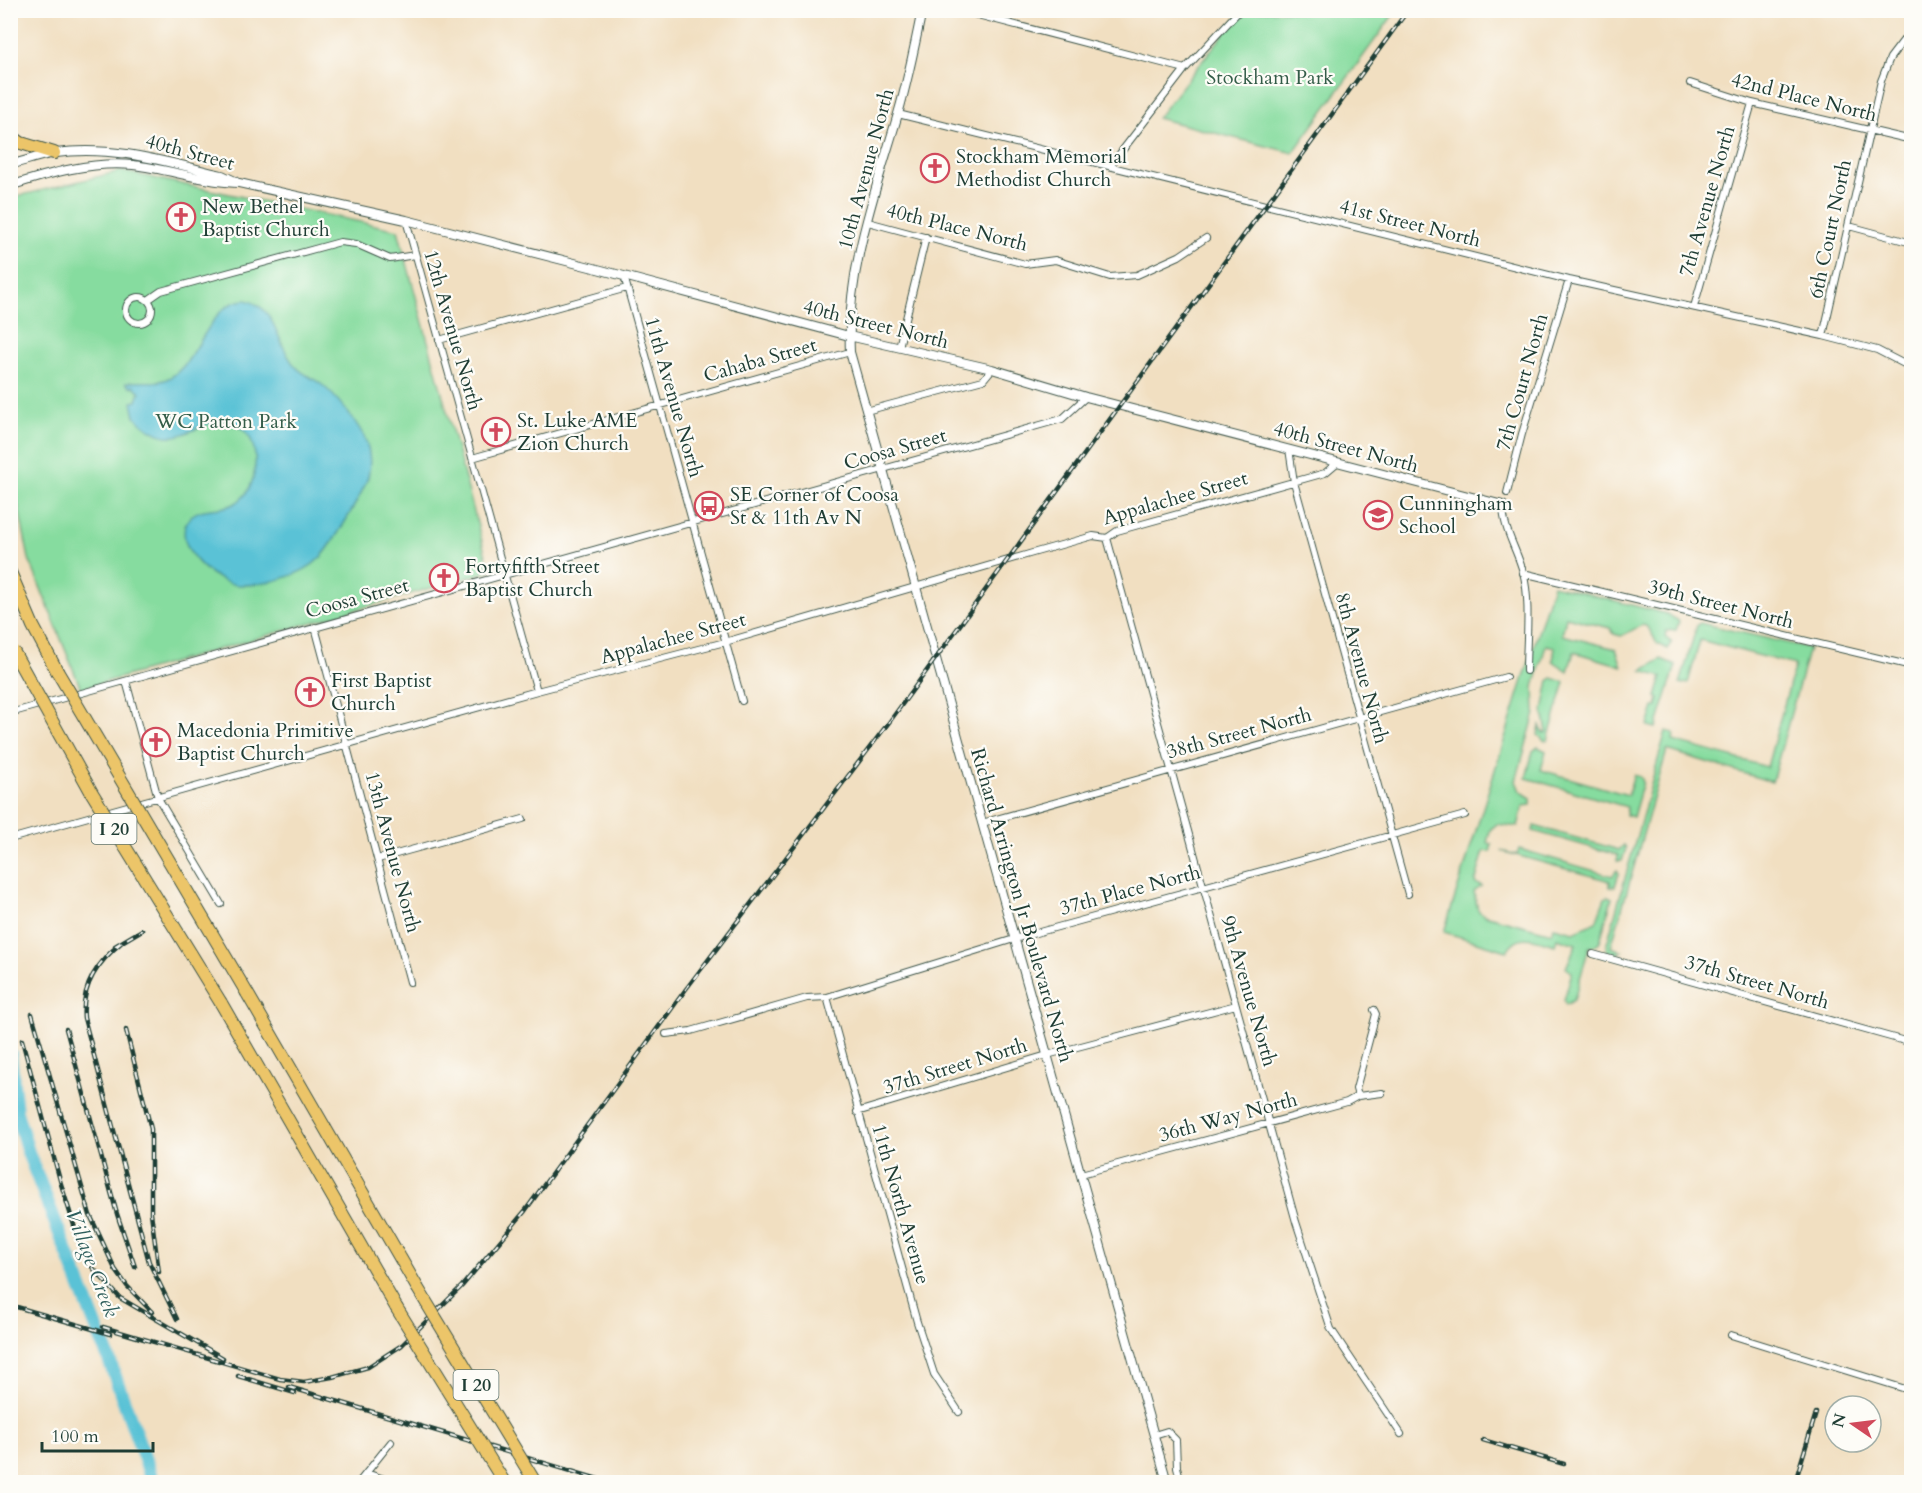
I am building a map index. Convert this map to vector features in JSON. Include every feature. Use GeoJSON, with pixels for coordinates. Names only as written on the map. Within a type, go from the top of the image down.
{"type":"FeatureCollection","features":[{"type":"Feature","properties":{"kind":"highway"},"geometry":{"type":"LineString","coordinates":[[10,135],[21,143],[54,153]]}},
{"type":"Feature","properties":{"kind":"highway","name":"I 20"},"geometry":{"type":"LineString","coordinates":[[10,572],[33,626],[57,671],[417,1287],[535,1482]]}},
{"type":"Feature","properties":{"kind":"highway","name":"I 20"},"geometry":{"type":"LineString","coordinates":[[12,649],[92,793],[220,1003],[396,1307],[504,1482]]}},
{"type":"Feature","properties":{"kind":"street","name":"10th Avenue North"},"geometry":{"type":"LineString","coordinates":[[849,336],[852,295],[868,222],[880,170],[898,114],[922,10]]}},
{"type":"Feature","properties":{"kind":"street"},"geometry":{"type":"LineString","coordinates":[[958,10],[1185,69]]}},
{"type":"Feature","properties":{"kind":"street"},"geometry":{"type":"LineString","coordinates":[[1111,165],[1185,69],[1240,10]]}},
{"type":"Feature","properties":{"kind":"street","name":"6th Court North"},"geometry":{"type":"LineString","coordinates":[[1823,336],[1869,130],[1890,58],[1911,29]]}},
{"type":"Feature","properties":{"kind":"street","name":"42nd Place North"},"geometry":{"type":"LineString","coordinates":[[1690,83],[1752,104],[1911,140]]}},
{"type":"Feature","properties":{"kind":"street","name":"7th Avenue North"},"geometry":{"type":"LineString","coordinates":[[1694,307],[1752,104]]}},
{"type":"Feature","properties":{"kind":"street","name":"41st Street North"},"geometry":{"type":"LineString","coordinates":[[898,114],[1569,280],[1823,336],[1877,350],[1911,368]]}},
{"type":"Feature","properties":{"kind":"street","name":"40th Street"},"geometry":{"type":"LineString","coordinates":[[10,165],[54,153],[128,153],[222,174],[239,183]]}},
{"type":"Feature","properties":{"kind":"street","name":"40th Street"},"geometry":{"type":"LineString","coordinates":[[10,186],[101,164],[134,165],[218,183],[239,183]]}},
{"type":"Feature","properties":{"kind":"street","name":"40th Street North"},"geometry":{"type":"LineString","coordinates":[[239,183],[406,220],[849,336],[992,369],[1086,397],[1503,505]]}},
{"type":"Feature","properties":{"kind":"street","name":"12th Avenue North"},"geometry":{"type":"LineString","coordinates":[[406,220],[537,692]]}},
{"type":"Feature","properties":{"kind":"street","name":"40th Place North"},"geometry":{"type":"LineString","coordinates":[[868,222],[1025,264],[1055,260],[1110,277],[1137,275],[1179,256],[1206,238]]}},
{"type":"Feature","properties":{"kind":"street"},"geometry":{"type":"LineString","coordinates":[[1849,226],[1911,243]]}},
{"type":"Feature","properties":{"kind":"street"},"geometry":{"type":"LineString","coordinates":[[899,347],[926,237]]}},
{"type":"Feature","properties":{"kind":"street"},"geometry":{"type":"LineString","coordinates":[[148,300],[161,291],[340,242],[356,244],[390,259],[415,255]]}},
{"type":"Feature","properties":{"kind":"street","name":"11th Avenue North"},"geometry":{"type":"LineString","coordinates":[[624,276],[742,701]]}},
{"type":"Feature","properties":{"kind":"street","name":"7th Court North"},"geometry":{"type":"LineString","coordinates":[[1507,493],[1569,280]]}},
{"type":"Feature","properties":{"kind":"street"},"geometry":{"type":"LineString","coordinates":[[439,340],[627,288]]}},
{"type":"Feature","properties":{"kind":"street"},"geometry":{"type":"LineString","coordinates":[[137,296],[148,300],[152,309],[148,319],[141,323],[130,320],[126,314],[128,302],[137,296]]}},
{"type":"Feature","properties":{"kind":"street","name":"Richard Arrington Jr Boulevard North"},"geometry":{"type":"LineString","coordinates":[[849,336],[850,351],[866,411],[1167,1482]]}},
{"type":"Feature","properties":{"kind":"street","name":"Cahaba Street"},"geometry":{"type":"LineString","coordinates":[[472,458],[850,351]]}},
{"type":"Feature","properties":{"kind":"street"},"geometry":{"type":"LineString","coordinates":[[866,411],[983,380],[992,369]]}},
{"type":"Feature","properties":{"kind":"street","name":"Coosa Street"},"geometry":{"type":"LineString","coordinates":[[10,713],[1062,419],[1086,397]]}},
{"type":"Feature","properties":{"kind":"street","name":"8th Avenue North"},"geometry":{"type":"LineString","coordinates":[[1289,449],[1294,482],[1408,894]]}},
{"type":"Feature","properties":{"kind":"street","name":"Appalachee Street"},"geometry":{"type":"LineString","coordinates":[[10,839],[725,642],[1082,540],[1093,537],[1107,538],[1117,531],[1325,474],[1338,462]]}},
{"type":"Feature","properties":{"kind":"street"},"geometry":{"type":"LineString","coordinates":[[1503,505],[1512,547],[1523,573],[1526,671]]}},
{"type":"Feature","properties":{"kind":"street","name":"9th Avenue North"},"geometry":{"type":"LineString","coordinates":[[1107,538],[1296,1222],[1331,1329],[1401,1434]]}},
{"type":"Feature","properties":{"kind":"street","name":"39th Street North"},"geometry":{"type":"LineString","coordinates":[[1523,573],[1911,666]]}},
{"type":"Feature","properties":{"kind":"street","name":"13th Avenue North"},"geometry":{"type":"LineString","coordinates":[[315,627],[410,982]]}},
{"type":"Feature","properties":{"kind":"street","name":"38th Street North"},"geometry":{"type":"LineString","coordinates":[[982,823],[1506,677]]}},
{"type":"Feature","properties":{"kind":"street"},"geometry":{"type":"LineString","coordinates":[[126,681],[158,798],[221,904]]}},
{"type":"Feature","properties":{"kind":"street","name":"37th Place North"},"geometry":{"type":"LineString","coordinates":[[666,1034],[691,1031],[807,998],[827,997],[1014,939],[1465,815]]}},
{"type":"Feature","properties":{"kind":"street"},"geometry":{"type":"LineString","coordinates":[[378,859],[523,819]]}},
{"type":"Feature","properties":{"kind":"street","name":"37th Street North"},"geometry":{"type":"LineString","coordinates":[[1593,954],[1911,1043]]}},
{"type":"Feature","properties":{"kind":"street","name":"11th North Avenue"},"geometry":{"type":"LineString","coordinates":[[827,997],[857,1112],[934,1374],[959,1412]]}},
{"type":"Feature","properties":{"kind":"street","name":"37th Street North"},"geometry":{"type":"LineString","coordinates":[[857,1112],[1047,1055],[1236,1005]]}},
{"type":"Feature","properties":{"kind":"street"},"geometry":{"type":"LineString","coordinates":[[1358,1096],[1356,1089],[1376,1014],[1374,1010]]}},
{"type":"Feature","properties":{"kind":"street","name":"36th Way North"},"geometry":{"type":"LineString","coordinates":[[1081,1174],[1347,1102],[1358,1096],[1382,1093]]}},
{"type":"Feature","properties":{"kind":"street"},"geometry":{"type":"LineString","coordinates":[[1731,1335],[1911,1391]]}},
{"type":"Feature","properties":{"kind":"street"},"geometry":{"type":"LineString","coordinates":[[1154,1436],[1167,1431],[1176,1440],[1176,1467],[1181,1482]]}},
{"type":"Feature","properties":{"kind":"street"},"geometry":{"type":"LineString","coordinates":[[359,1482],[391,1442]]}},
{"type":"Feature","properties":{"kind":"street"},"geometry":{"type":"LineString","coordinates":[[366,1473],[393,1482]]}},
{"type":"Feature","properties":{"kind":"green space","name":"Stockham Park"},"geometry":{"type":"Polygon","coordinates":[[[1242,11],[1396,11],[1293,153],[1157,118],[1242,11]]]}},
{"type":"Feature","properties":{"kind":"green space","name":"WC Patton Park"},"geometry":{"type":"Polygon","coordinates":[[[121,171],[398,230],[490,571],[81,689],[29,559],[11,469],[10,198],[121,171]]]}},
{"type":"Feature","properties":{"kind":"green space"},"geometry":{"type":"Polygon","coordinates":[[[1553,585],[1667,614],[1679,621],[1676,630],[1666,631],[1665,637],[1672,643],[1668,649],[1657,644],[1649,629],[1643,625],[1621,636],[1614,634],[1610,628],[1566,617],[1562,635],[1616,649],[1622,666],[1574,652],[1568,671],[1553,661],[1555,647],[1546,645],[1534,687],[1535,713],[1516,781],[1520,791],[1531,798],[1531,805],[1523,806],[1518,827],[1497,824],[1490,830],[1487,843],[1492,844],[1490,852],[1484,851],[1475,883],[1482,886],[1474,892],[1478,910],[1484,915],[1552,933],[1554,927],[1574,932],[1596,922],[1605,898],[1608,896],[1612,898],[1600,941],[1589,947],[1574,1000],[1566,1005],[1564,1000],[1572,972],[1566,968],[1576,944],[1557,938],[1555,945],[1528,938],[1516,940],[1507,951],[1444,932],[1553,585]]]}},
{"type":"Feature","properties":{"kind":"green space"},"geometry":{"type":"Polygon","coordinates":[[[1700,623],[1809,648],[1772,782],[1667,750],[1611,947],[1622,951],[1617,954],[1607,951],[1606,947],[1666,731],[1674,733],[1673,741],[1767,767],[1795,665],[1700,640],[1688,683],[1680,684],[1697,625],[1700,623]]]}},
{"type":"Feature","properties":{"kind":"green space"},"geometry":{"type":"Polygon","coordinates":[[[1661,659],[1676,665],[1656,728],[1648,726],[1654,707],[1657,707],[1659,698],[1656,697],[1662,677],[1642,671],[1661,659]]]}},
{"type":"Feature","properties":{"kind":"green space"},"geometry":{"type":"Polygon","coordinates":[[[1552,678],[1565,682],[1548,740],[1545,741],[1538,735],[1540,725],[1543,733],[1547,732],[1543,711],[1549,680],[1552,678]]]}},
{"type":"Feature","properties":{"kind":"green space"},"geometry":{"type":"Polygon","coordinates":[[[1538,747],[1546,751],[1541,770],[1628,795],[1634,775],[1641,777],[1643,782],[1633,817],[1626,815],[1627,807],[1526,778],[1533,751],[1538,747]]]}},
{"type":"Feature","properties":{"kind":"green space"},"geometry":{"type":"Polygon","coordinates":[[[1534,826],[1619,850],[1624,845],[1626,848],[1622,861],[1617,861],[1618,855],[1533,831],[1534,826]]]}},
{"type":"Feature","properties":{"kind":"green space"},"geometry":{"type":"Polygon","coordinates":[[[1519,849],[1612,876],[1617,870],[1619,873],[1615,886],[1610,887],[1610,881],[1501,851],[1517,855],[1519,849]]]}},
{"type":"Feature","properties":{"kind":"water"},"geometry":{"type":"Polygon","coordinates":[[[246,300],[257,304],[271,319],[295,366],[327,389],[353,419],[366,441],[370,463],[368,477],[360,494],[339,532],[320,558],[303,570],[282,579],[240,585],[219,579],[199,563],[186,542],[184,531],[188,520],[196,513],[229,506],[245,495],[250,487],[255,468],[251,440],[239,426],[223,419],[179,435],[159,434],[135,417],[132,402],[137,401],[140,392],[134,386],[130,387],[126,383],[154,382],[171,377],[191,357],[214,320],[223,310],[233,303],[246,300]]]}},
{"type":"Feature","properties":{"kind":"waterway","name":"Village Creek"},"geometry":{"type":"LineString","coordinates":[[10,1054],[16,1112],[29,1155],[107,1354],[153,1482]]}},
{"type":"Feature","properties":{"kind":"railway"},"geometry":{"type":"LineString","coordinates":[[103,1327],[280,1379],[304,1382],[368,1367],[402,1345],[462,1286],[525,1211],[686,989],[890,721],[1408,10]]}},
{"type":"Feature","properties":{"kind":"railway"},"geometry":{"type":"LineString","coordinates":[[115,946],[142,930]]}},
{"type":"Feature","properties":{"kind":"railway"},"geometry":{"type":"LineString","coordinates":[[122,942],[93,975],[85,995],[84,1018],[149,1262],[177,1319]]}},
{"type":"Feature","properties":{"kind":"railway"},"geometry":{"type":"LineString","coordinates":[[32,1014],[90,1215],[115,1269],[127,1286],[152,1312]]}},
{"type":"Feature","properties":{"kind":"railway"},"geometry":{"type":"LineString","coordinates":[[66,1029],[117,1214],[135,1267]]}},
{"type":"Feature","properties":{"kind":"railway"},"geometry":{"type":"LineString","coordinates":[[126,1030],[151,1129],[151,1213],[159,1272]]}},
{"type":"Feature","properties":{"kind":"railway"},"geometry":{"type":"LineString","coordinates":[[22,1040],[61,1184],[79,1241],[92,1267],[120,1298],[223,1358]]}},
{"type":"Feature","properties":{"kind":"railway"},"geometry":{"type":"LineString","coordinates":[[10,1305],[110,1334]]}},
{"type":"Feature","properties":{"kind":"railway"},"geometry":{"type":"LineString","coordinates":[[238,1376],[295,1393]]}},
{"type":"Feature","properties":{"kind":"railway"},"geometry":{"type":"LineString","coordinates":[[289,1387],[608,1482]]}},
{"type":"Feature","properties":{"kind":"railway"},"geometry":{"type":"LineString","coordinates":[[1795,1482],[1816,1413]]}},
{"type":"Feature","properties":{"kind":"railway"},"geometry":{"type":"LineString","coordinates":[[1483,1440],[1564,1464]]}},
{"type":"Feature","properties":{"kind":"place","name":"Stockham Memorial Methodist Church"},"geometry":{"type":"Point","coordinates":[935,168]}},
{"type":"Feature","properties":{"kind":"place","name":"New Bethel Baptist Church"},"geometry":{"type":"Point","coordinates":[181,217]}},
{"type":"Feature","properties":{"kind":"place","name":"St. Luke AME Zion Church"},"geometry":{"type":"Point","coordinates":[496,432]}},
{"type":"Feature","properties":{"kind":"place","name":"SE Corner of Coosa St & 11th Av N"},"geometry":{"type":"Point","coordinates":[709,506]}},
{"type":"Feature","properties":{"kind":"place","name":"Cunningham School"},"geometry":{"type":"Point","coordinates":[1378,515]}},
{"type":"Feature","properties":{"kind":"place","name":"Fortyfifth Street Baptist Church"},"geometry":{"type":"Point","coordinates":[444,578]}},
{"type":"Feature","properties":{"kind":"place","name":"First Baptist Church"},"geometry":{"type":"Point","coordinates":[310,692]}},
{"type":"Feature","properties":{"kind":"place","name":"Macedonia Primitive Baptist Church"},"geometry":{"type":"Point","coordinates":[156,742]}}]}
